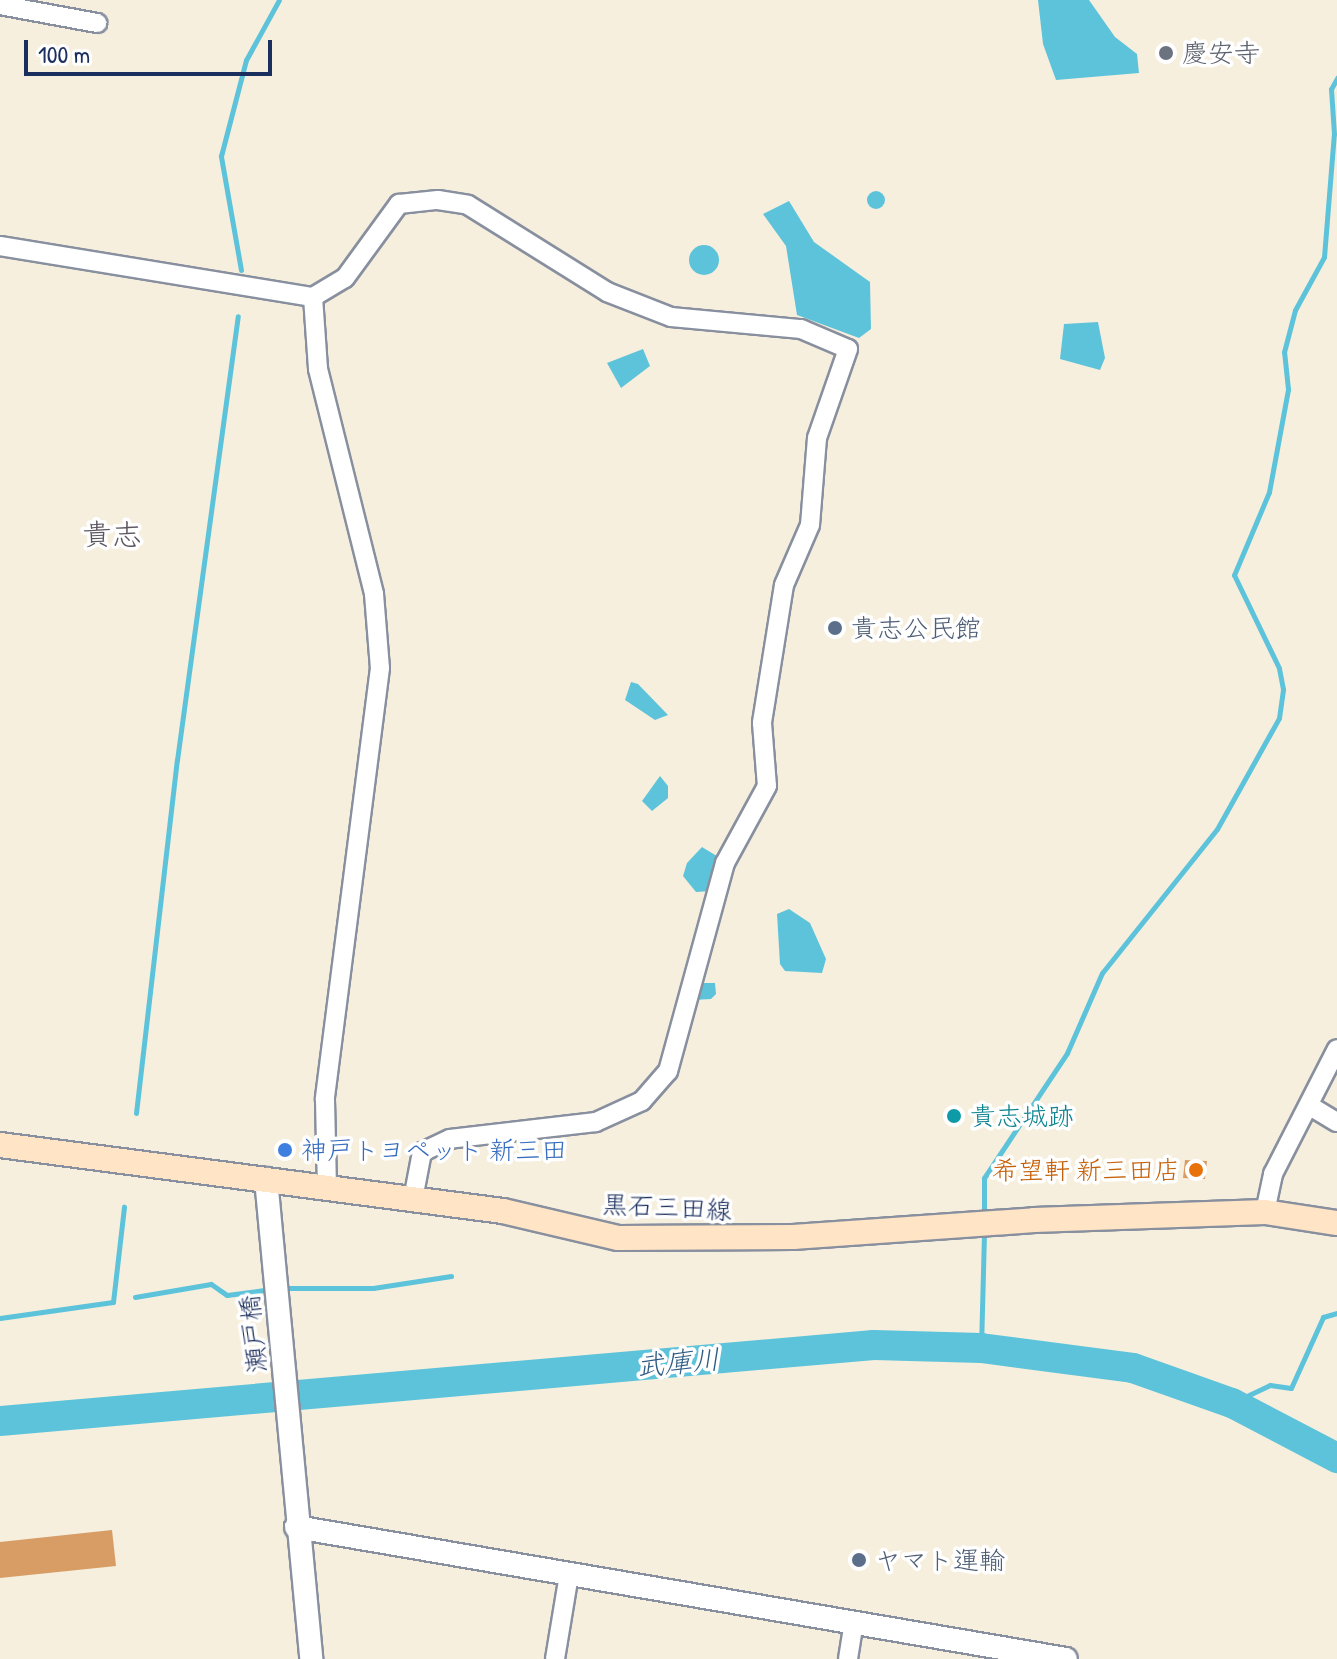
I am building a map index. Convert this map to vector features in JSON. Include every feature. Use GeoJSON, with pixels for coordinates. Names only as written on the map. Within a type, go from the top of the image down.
{"type":"FeatureCollection","features":[{"type":"Feature","properties":{"kind":"main road","name":"黒石三田線"},"geometry":{"type":"LineString","coordinates":[[0,1145],[503,1211],[618,1238],[793,1237],[988,1223],[1265,1212],[1337,1223]]}},
{"type":"Feature","properties":{"kind":"street"},"geometry":{"type":"LineString","coordinates":[[0,5],[97,23]]}},
{"type":"Feature","properties":{"kind":"street"},"geometry":{"type":"LineString","coordinates":[[0,246],[313,297],[345,278],[399,204],[438,200],[468,205],[607,292],[671,317],[801,329],[848,349],[817,438],[810,525],[784,585],[762,723],[767,786],[725,863],[668,1071],[642,1101],[596,1122],[450,1139],[422,1152],[413,1199]]}},
{"type":"Feature","properties":{"kind":"street"},"geometry":{"type":"LineString","coordinates":[[313,297],[318,369],[374,594],[380,668],[325,1100],[327,1187]]}},
{"type":"Feature","properties":{"kind":"street"},"geometry":{"type":"LineString","coordinates":[[1265,1212],[1273,1174],[1337,1049]]}},
{"type":"Feature","properties":{"kind":"street"},"geometry":{"type":"LineString","coordinates":[[1310,1106],[1337,1122]]}},
{"type":"Feature","properties":{"kind":"street","name":"瀬戸橋"},"geometry":{"type":"LineString","coordinates":[[266,1179],[297,1483],[296,1527],[311,1659]]}},
{"type":"Feature","properties":{"kind":"street"},"geometry":{"type":"LineString","coordinates":[[296,1527],[1066,1659]]}},
{"type":"Feature","properties":{"kind":"street"},"geometry":{"type":"LineString","coordinates":[[555,1659],[569,1574]]}},
{"type":"Feature","properties":{"kind":"street"},"geometry":{"type":"LineString","coordinates":[[848,1659],[854,1623]]}},
{"type":"Feature","properties":{"kind":"water"},"geometry":{"type":"Polygon","coordinates":[[[1038,0],[1089,0],[1115,37],[1137,54],[1139,73],[1056,80],[1043,44],[1038,0]]]}},
{"type":"Feature","properties":{"kind":"water"},"geometry":{"type":"Polygon","coordinates":[[[876,191],[885,200],[876,209],[867,200],[876,191]]]}},
{"type":"Feature","properties":{"kind":"water"},"geometry":{"type":"Polygon","coordinates":[[[789,201],[814,242],[870,282],[871,329],[859,338],[797,315],[786,246],[763,214],[789,201]]]}},
{"type":"Feature","properties":{"kind":"water"},"geometry":{"type":"Polygon","coordinates":[[[704,245],[715,249],[719,260],[715,271],[704,275],[693,271],[689,260],[693,249],[704,245]]]}},
{"type":"Feature","properties":{"kind":"water"},"geometry":{"type":"Polygon","coordinates":[[[1098,322],[1105,358],[1100,370],[1060,359],[1064,324],[1098,322]]]}},
{"type":"Feature","properties":{"kind":"water"},"geometry":{"type":"Polygon","coordinates":[[[643,349],[650,366],[621,388],[607,363],[643,349]]]}},
{"type":"Feature","properties":{"kind":"water"},"geometry":{"type":"Polygon","coordinates":[[[631,682],[638,684],[668,715],[655,720],[625,700],[631,682]]]}},
{"type":"Feature","properties":{"kind":"water"},"geometry":{"type":"Polygon","coordinates":[[[660,776],[668,786],[668,798],[652,811],[642,801],[660,776]]]}},
{"type":"Feature","properties":{"kind":"water"},"geometry":{"type":"Polygon","coordinates":[[[702,847],[720,858],[711,891],[696,892],[683,876],[687,863],[702,847]]]}},
{"type":"Feature","properties":{"kind":"water"},"geometry":{"type":"Polygon","coordinates":[[[789,909],[810,923],[826,959],[822,973],[785,971],[780,964],[777,914],[789,909]]]}},
{"type":"Feature","properties":{"kind":"water"},"geometry":{"type":"Polygon","coordinates":[[[696,983],[715,983],[716,994],[711,999],[693,1000],[696,983]]]}},
{"type":"Feature","properties":{"kind":"building"},"geometry":{"type":"Polygon","coordinates":[[[1185,1160],[1207,1161],[1205,1179],[1183,1178],[1185,1160]]]}},
{"type":"Feature","properties":{"kind":"building"},"geometry":{"type":"Polygon","coordinates":[[[112,1530],[116,1566],[0,1578],[0,1542],[112,1530]]]}},
{"type":"Feature","properties":{"kind":"waterway"},"geometry":{"type":"LineString","coordinates":[[241,270],[221,156],[246,60],[279,0]]}},
{"type":"Feature","properties":{"kind":"waterway"},"geometry":{"type":"LineString","coordinates":[[984,1217],[984,1178],[1067,1053],[1102,973],[1217,829],[1279,718],[1283,689],[1279,668],[1234,575],[1269,492],[1288,389],[1284,352],[1295,310],[1324,257],[1334,134],[1331,89],[1337,78]]}},
{"type":"Feature","properties":{"kind":"waterway"},"geometry":{"type":"LineString","coordinates":[[136,1113],[177,760],[238,316]]}},
{"type":"Feature","properties":{"kind":"waterway"},"geometry":{"type":"LineString","coordinates":[[0,1318],[113,1302],[124,1207]]}},
{"type":"Feature","properties":{"kind":"waterway"},"geometry":{"type":"LineString","coordinates":[[981,1348],[984,1231]]}},
{"type":"Feature","properties":{"kind":"waterway"},"geometry":{"type":"LineString","coordinates":[[282,1288],[373,1288],[451,1276]]}},
{"type":"Feature","properties":{"kind":"waterway"},"geometry":{"type":"LineString","coordinates":[[135,1297],[211,1284],[227,1295],[272,1289]]}},
{"type":"Feature","properties":{"kind":"waterway"},"geometry":{"type":"LineString","coordinates":[[1232,1403],[1270,1385],[1291,1388],[1323,1317],[1337,1313]]}},
{"type":"Feature","properties":{"kind":"waterway","name":"武庫川"},"geometry":{"type":"LineString","coordinates":[[0,1421],[874,1345],[981,1348],[1133,1368],[1232,1403],[1337,1458]]}},
{"type":"Feature","properties":{"kind":"place","name":"慶安寺"},"geometry":{"type":"Point","coordinates":[1166,53]}},
{"type":"Feature","properties":{"kind":"place","name":"貴志公民館"},"geometry":{"type":"Point","coordinates":[835,628]}},
{"type":"Feature","properties":{"kind":"place","name":"貴志城跡"},"geometry":{"type":"Point","coordinates":[954,1116]}},
{"type":"Feature","properties":{"kind":"place","name":"神戸トヨペット 新三田"},"geometry":{"type":"Point","coordinates":[285,1150]}},
{"type":"Feature","properties":{"kind":"place","name":"希望軒 新三田店"},"geometry":{"type":"Point","coordinates":[1196,1170]}},
{"type":"Feature","properties":{"kind":"place","name":"ヤマト運輸"},"geometry":{"type":"Point","coordinates":[859,1560]}},
{"type":"Feature","properties":{"kind":"district","name":"貴志"},"geometry":{"type":"Point","coordinates":[112,534]}}]}
